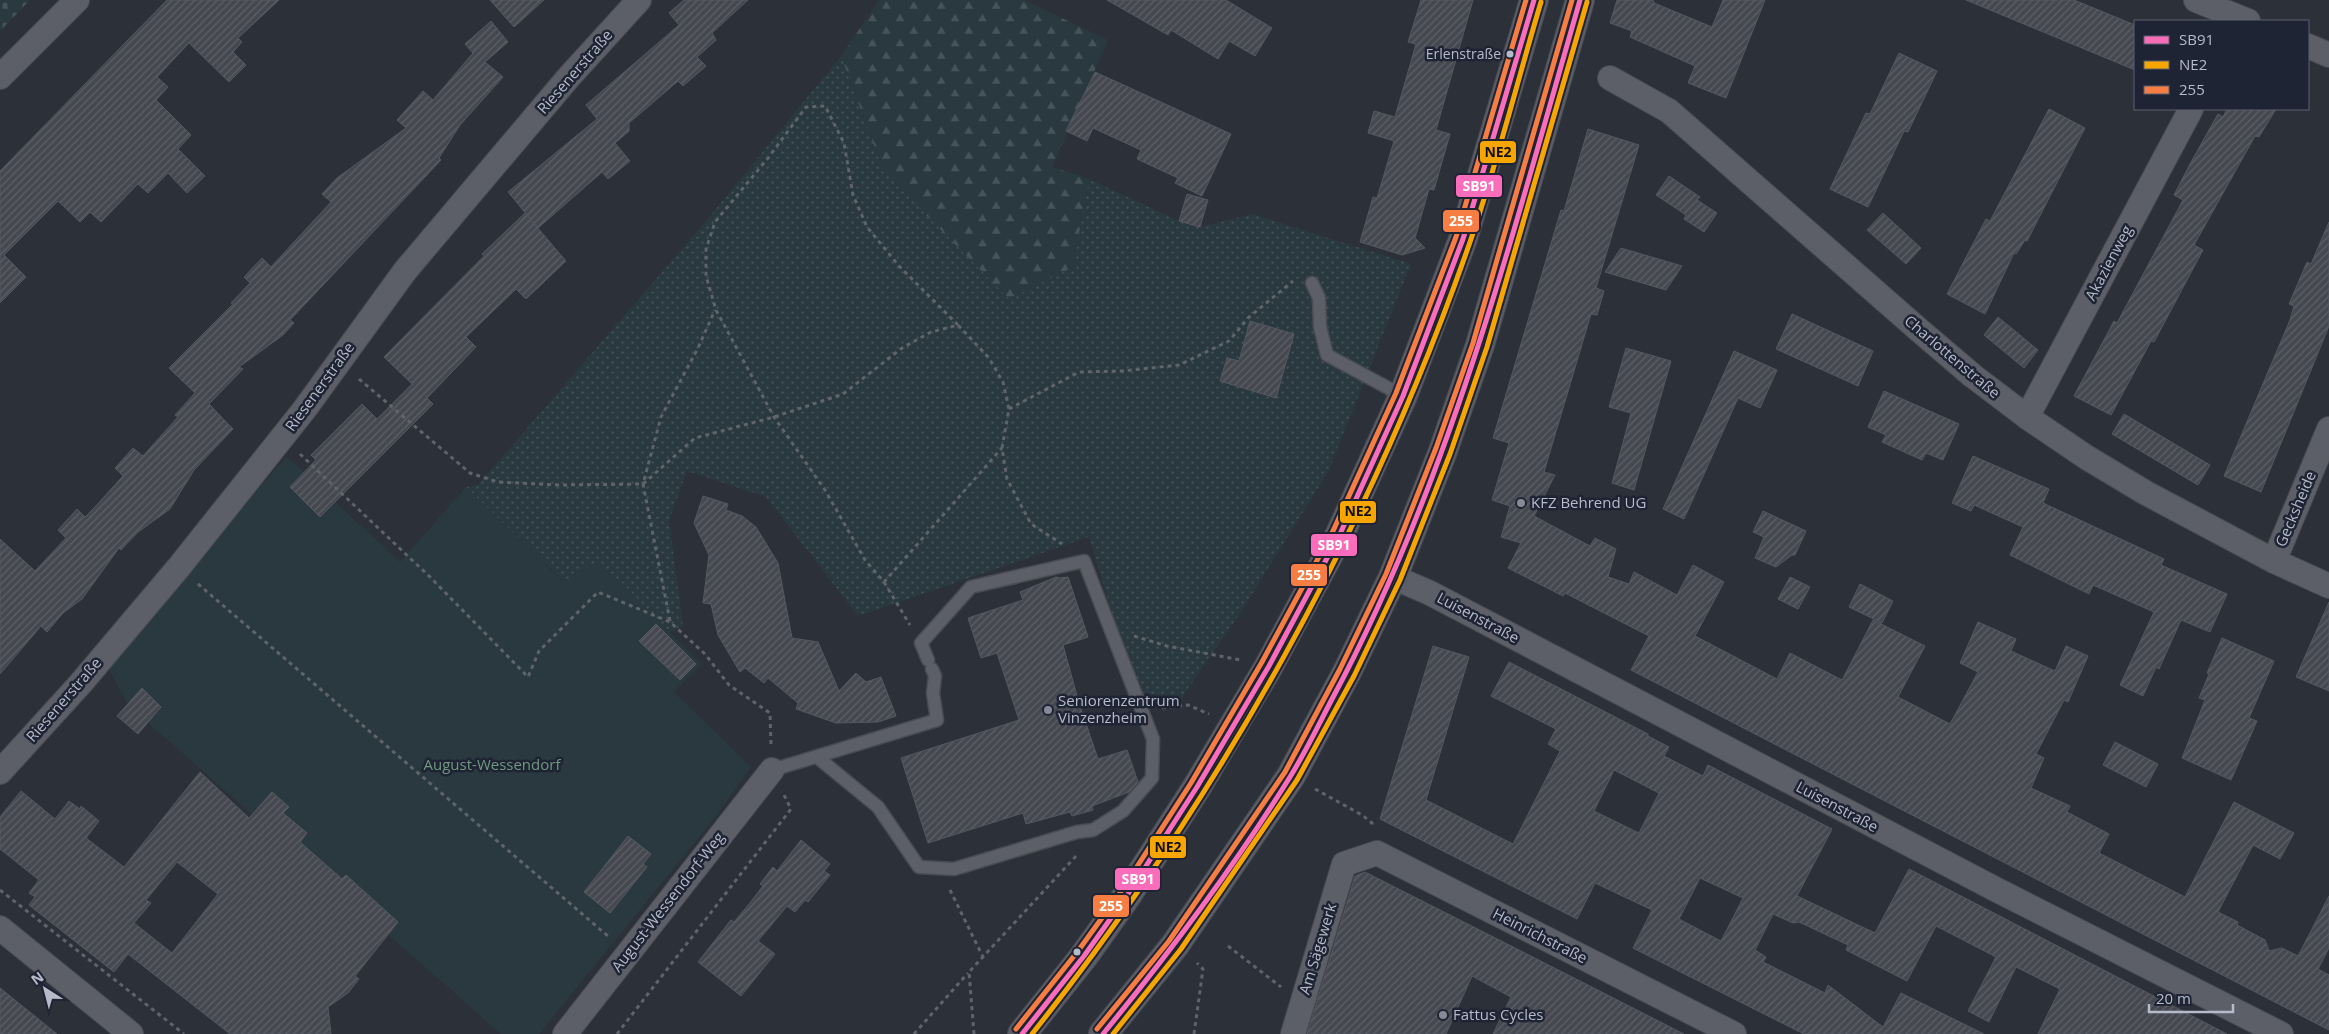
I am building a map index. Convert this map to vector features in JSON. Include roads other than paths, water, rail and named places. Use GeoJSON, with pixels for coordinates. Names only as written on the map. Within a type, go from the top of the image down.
{"type":"FeatureCollection","features":[{"type":"Feature","properties":{"kind":"main road"},"geometry":{"type":"LineString","coordinates":[[1022,1034],[1084,956],[1126,897],[1197,787],[1270,666],[1340,534],[1403,396],[1462,239],[1534,0]]}},
{"type":"Feature","properties":{"kind":"main road"},"geometry":{"type":"LineString","coordinates":[[1103,1034],[1175,945],[1291,776],[1347,672],[1393,577],[1443,451],[1483,336],[1580,0]]}},
{"type":"Feature","properties":{"kind":"street"},"geometry":{"type":"LineString","coordinates":[[0,77],[77,0]]}},
{"type":"Feature","properties":{"kind":"street","name":"Riesenerstraße"},"geometry":{"type":"LineString","coordinates":[[0,772],[80,683],[179,567],[283,437],[405,271],[568,78],[639,0]]}},
{"type":"Feature","properties":{"kind":"street"},"geometry":{"type":"LineString","coordinates":[[2196,0],[2242,20]]}},
{"type":"Feature","properties":{"kind":"street"},"geometry":{"type":"LineString","coordinates":[[2309,46],[2329,55]]}},
{"type":"Feature","properties":{"kind":"street","name":"Charlottenstraße"},"geometry":{"type":"LineString","coordinates":[[1610,78],[1670,111],[1919,330],[1973,376],[2027,417],[2086,458],[2139,489],[2274,561],[2329,586]]}},
{"type":"Feature","properties":{"kind":"street","name":"Akazienweg"},"geometry":{"type":"LineString","coordinates":[[2027,417],[2190,110]]}},
{"type":"Feature","properties":{"kind":"street","name":"Gecksheide"},"geometry":{"type":"LineString","coordinates":[[2274,561],[2329,429]]}},
{"type":"Feature","properties":{"kind":"street","name":"Luisenstraße"},"geometry":{"type":"LineString","coordinates":[[1393,577],[1439,598],[1997,890],[2281,1034]]}},
{"type":"Feature","properties":{"kind":"street","name":"August-Wessendorf-Weg"},"geometry":{"type":"LineString","coordinates":[[565,1034],[772,770]]}},
{"type":"Feature","properties":{"kind":"street","name":"Heinrichstraße"},"geometry":{"type":"LineString","coordinates":[[1344,864],[1376,853],[1734,1034]]}},
{"type":"Feature","properties":{"kind":"street","name":"Am Sägewerk"},"geometry":{"type":"LineString","coordinates":[[1293,1034],[1344,864]]}},
{"type":"Feature","properties":{"kind":"street"},"geometry":{"type":"LineString","coordinates":[[0,928],[132,1034]]}},
{"type":"Feature","properties":{"kind":"lane"},"geometry":{"type":"LineString","coordinates":[[1312,283],[1319,298],[1320,327],[1327,355],[1403,396]]}},
{"type":"Feature","properties":{"kind":"lane"},"geometry":{"type":"LineString","coordinates":[[772,770],[937,720],[933,693],[935,676],[921,643],[971,587],[1084,561],[1153,739],[1152,778],[1123,811],[1093,830],[1076,832],[954,869],[919,867],[878,807],[817,757]]}},
{"type":"Feature","properties":{"kind":"place","name":"Erlenstraße"},"geometry":{"type":"Point","coordinates":[1510,54]}},
{"type":"Feature","properties":{"kind":"place","name":"KFZ Behrend UG"},"geometry":{"type":"Point","coordinates":[1521,503]}},
{"type":"Feature","properties":{"kind":"place","name":"Seniorenzentrum Vinzenzheim"},"geometry":{"type":"Point","coordinates":[1048,710]}},
{"type":"Feature","properties":{"kind":"place","name":"Fattus Cycles"},"geometry":{"type":"Point","coordinates":[1443,1015]}},
{"type":"Feature","properties":{"kind":"park label","name":"August-Wessendorf"},"geometry":{"type":"Point","coordinates":[492,765]}}]}
